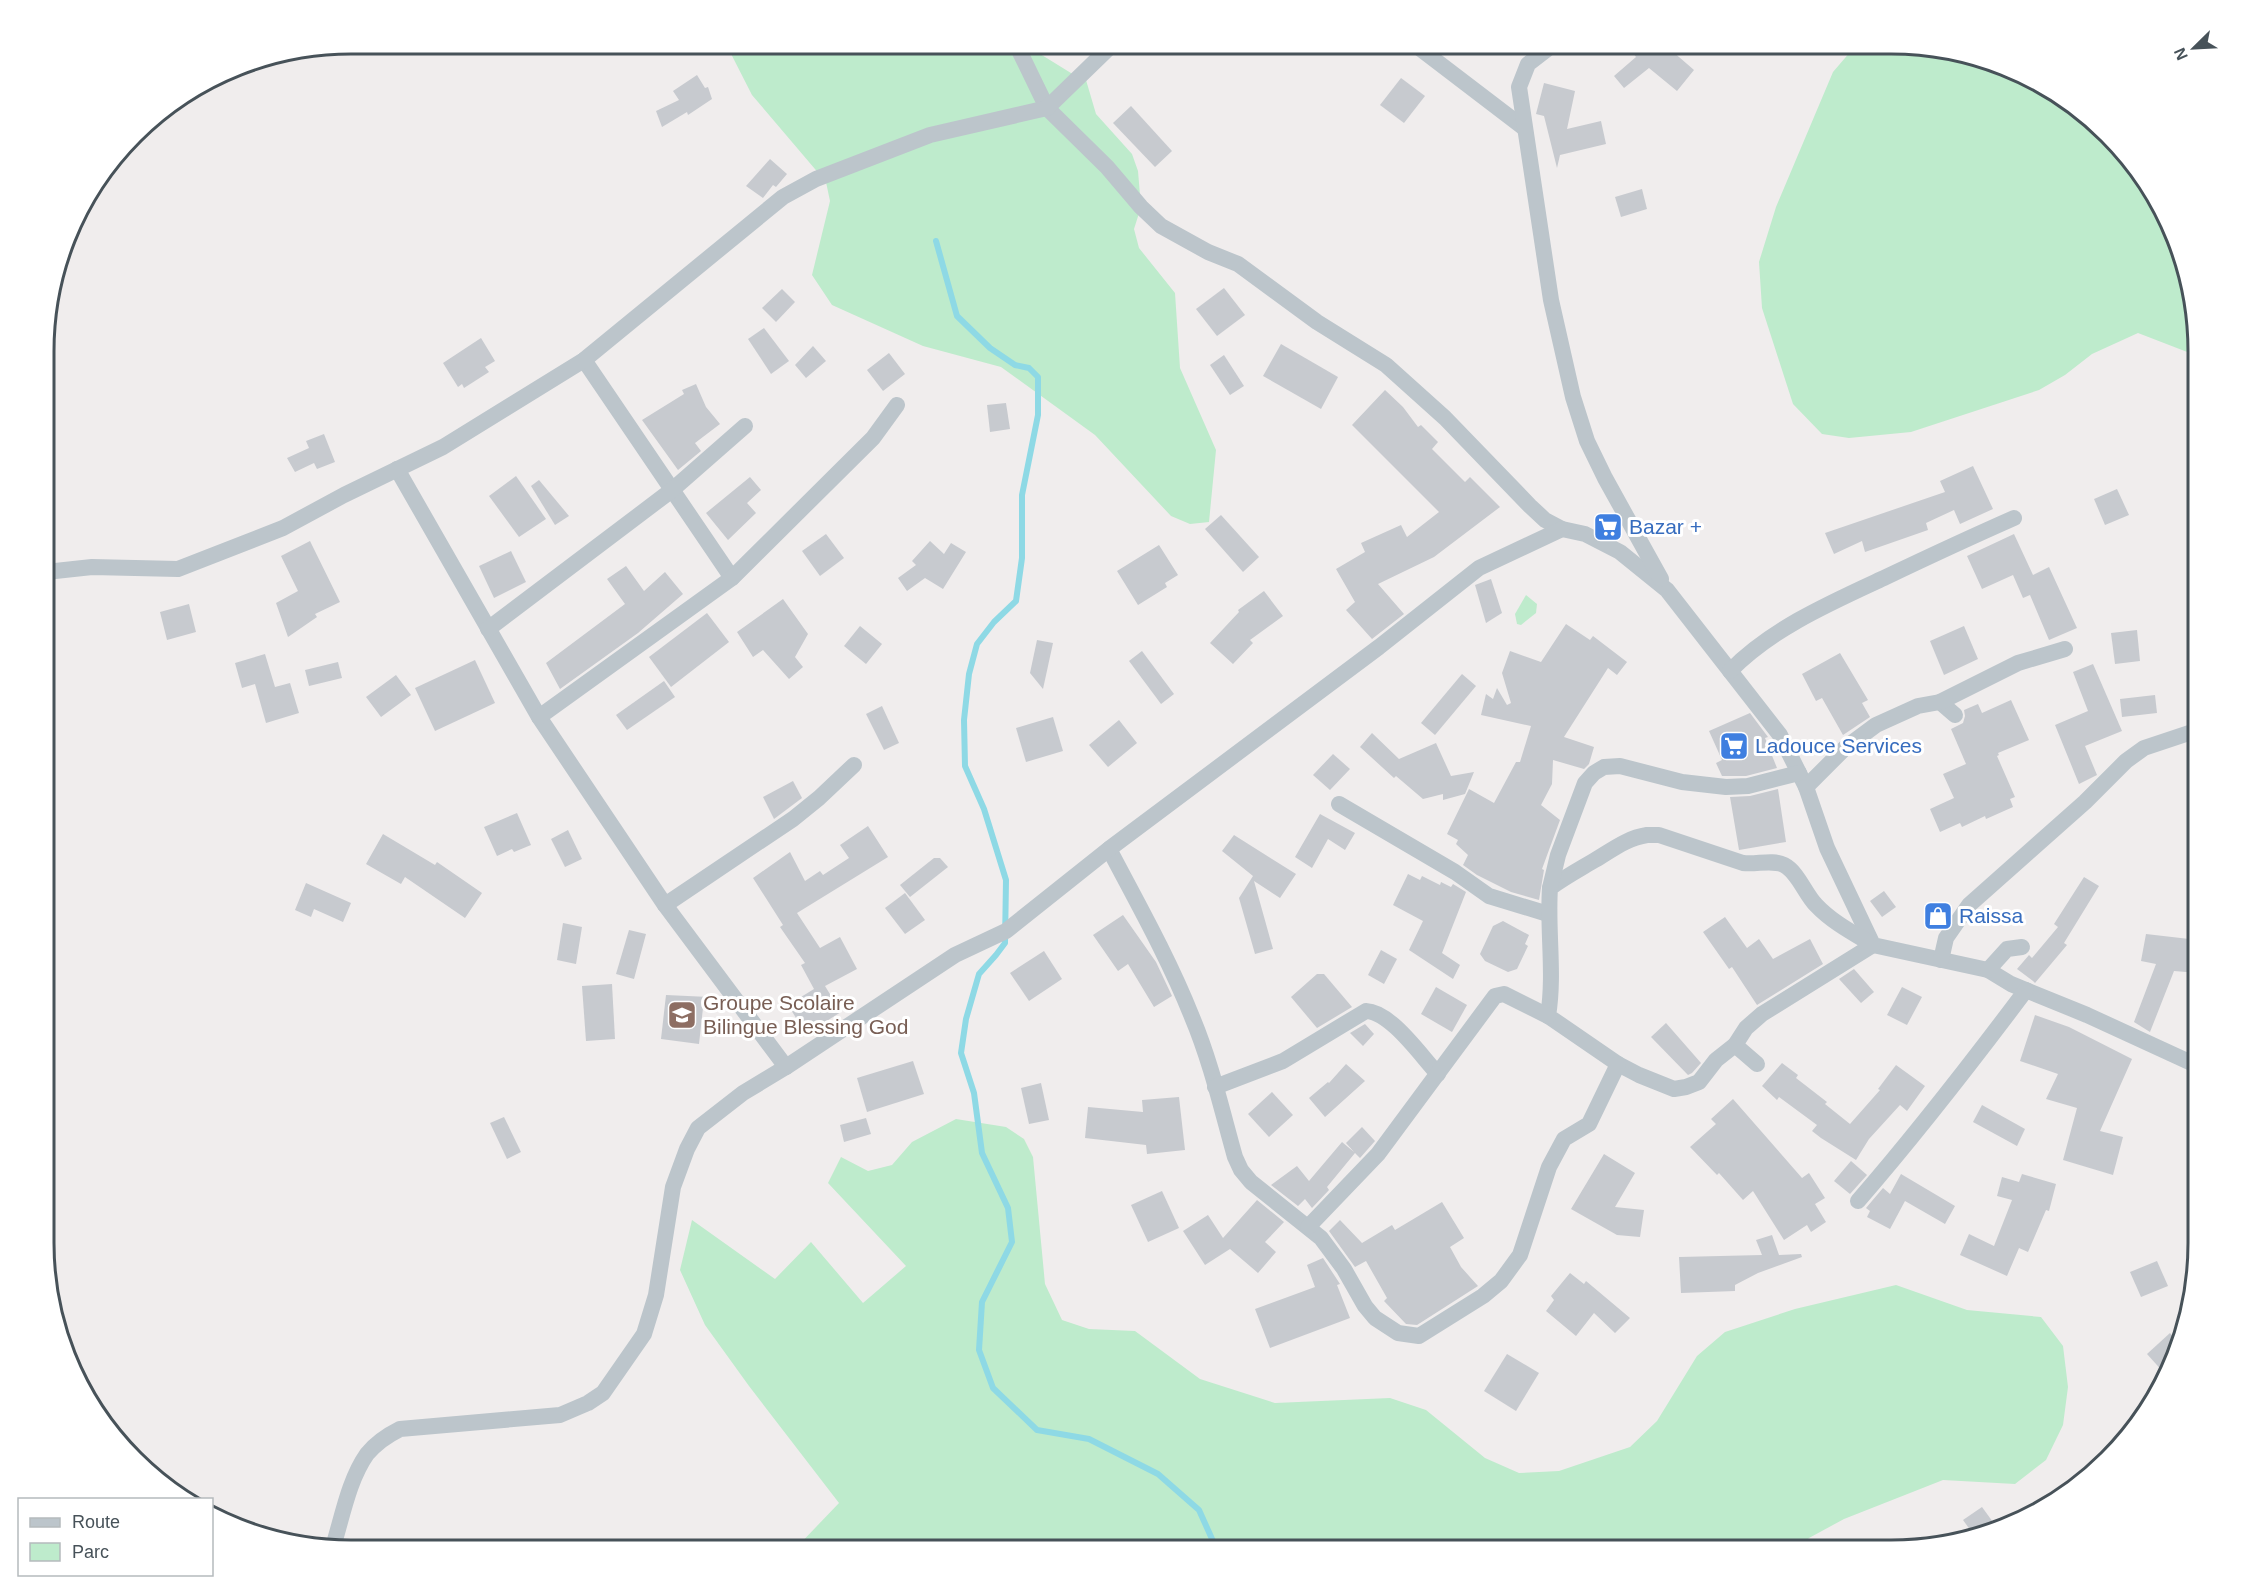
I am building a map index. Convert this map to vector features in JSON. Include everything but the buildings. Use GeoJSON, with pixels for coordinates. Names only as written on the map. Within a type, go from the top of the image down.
{"type":"FeatureCollection","features":[{"type":"Feature","properties":{"kind":"street"},"geometry":{"type":"LineString","coordinates":[[1021,54],[1047,108],[1107,167],[1141,207],[1161,226],[1208,252],[1238,264],[1317,322],[1386,365],[1445,418],[1545,520],[1562,529],[1585,534],[1620,552],[1667,590]]}},
{"type":"Feature","properties":{"kind":"street"},"geometry":{"type":"LineString","coordinates":[[54,571],[92,567],[178,569],[283,528],[344,495],[443,447],[584,360],[783,197],[816,179],[930,135],[1047,108],[1103,54]]}},
{"type":"Feature","properties":{"kind":"street"},"geometry":{"type":"LineString","coordinates":[[1427,54],[1524,128]]}},
{"type":"Feature","properties":{"kind":"street"},"geometry":{"type":"LineString","coordinates":[[1541,54],[1528,64],[1519,87],[1551,300],[1573,397],[1587,441],[1667,590],[1780,735],[1803,780],[1827,848],[1873,945]]}},
{"type":"Feature","properties":{"kind":"street"},"geometry":{"type":"LineString","coordinates":[[584,360],[732,578]]}},
{"type":"Feature","properties":{"kind":"street"},"geometry":{"type":"LineString","coordinates":[[539,717],[732,578],[873,438],[897,405]]}},
{"type":"Feature","properties":{"kind":"street"},"geometry":{"type":"LineString","coordinates":[[488,628],[672,490],[745,426]]}},
{"type":"Feature","properties":{"kind":"street"},"geometry":{"type":"LineString","coordinates":[[397,469],[539,717],[665,904],[786,1067]]}},
{"type":"Feature","properties":{"kind":"street"},"geometry":{"type":"LineString","coordinates":[[1730,671],[1742,658],[1763,642],[1831,602],[2014,518]]}},
{"type":"Feature","properties":{"kind":"street"},"geometry":{"type":"LineString","coordinates":[[335,1539],[354,1479],[368,1454],[385,1437],[400,1429],[560,1415],[588,1403],[603,1393],[644,1334],[656,1296],[673,1187],[687,1149],[698,1128],[743,1093],[955,955],[1006,931],[1109,849],[1379,647],[1479,568],[1562,529]]}},
{"type":"Feature","properties":{"kind":"street"},"geometry":{"type":"LineString","coordinates":[[1548,1016],[1551,997],[1548,914],[1550,888],[1558,855],[1585,783],[1594,773],[1604,767],[1620,766],[1682,782],[1726,787],[1803,780],[1876,725],[1918,706],[1940,702],[2018,663],[2065,649]]}},
{"type":"Feature","properties":{"kind":"street"},"geometry":{"type":"LineString","coordinates":[[1940,702],[1955,715]]}},
{"type":"Feature","properties":{"kind":"street"},"geometry":{"type":"LineString","coordinates":[[1941,960],[1946,938],[1969,905],[2085,802],[2126,761],[2144,748],[2188,733]]}},
{"type":"Feature","properties":{"kind":"street"},"geometry":{"type":"LineString","coordinates":[[665,904],[807,809],[854,765]]}},
{"type":"Feature","properties":{"kind":"street"},"geometry":{"type":"LineString","coordinates":[[1339,804],[1455,872],[1489,896],[1548,914]]}},
{"type":"Feature","properties":{"kind":"street"},"geometry":{"type":"LineString","coordinates":[[1550,888],[1568,875],[1637,836],[1659,835],[1753,865],[1771,863],[1784,865],[1792,870],[1816,905],[1830,919],[1873,945],[1988,970],[2026,990],[2188,1062]]}},
{"type":"Feature","properties":{"kind":"street"},"geometry":{"type":"LineString","coordinates":[[1109,849],[1164,953],[1193,1018],[1235,1157],[1241,1170],[1251,1182],[1308,1227],[1332,1251],[1365,1306],[1376,1318],[1398,1333],[1419,1336],[1483,1296],[1501,1281],[1520,1255],[1549,1167],[1564,1138],[1589,1124],[1618,1064]]}},
{"type":"Feature","properties":{"kind":"street"},"geometry":{"type":"LineString","coordinates":[[1308,1227],[1378,1154],[1496,996],[1504,994],[1548,1016],[1639,1076],[1674,1089],[1686,1088],[1699,1082],[1716,1060],[1735,1045],[1746,1028],[1762,1014],[1873,945]]}},
{"type":"Feature","properties":{"kind":"street"},"geometry":{"type":"LineString","coordinates":[[1988,970],[2007,950],[2022,948]]}},
{"type":"Feature","properties":{"kind":"street"},"geometry":{"type":"LineString","coordinates":[[1857,1201],[1940,1104],[2026,990]]}},
{"type":"Feature","properties":{"kind":"street"},"geometry":{"type":"LineString","coordinates":[[1215,1087],[1283,1061],[1366,1011],[1374,1011],[1386,1017],[1438,1074]]}},
{"type":"Feature","properties":{"kind":"street"},"geometry":{"type":"LineString","coordinates":[[1735,1045],[1757,1064]]}},
{"type":"Feature","properties":{"kind":"green space"},"geometry":{"type":"Polygon","coordinates":[[[731,54],[1040,54],[1086,80],[1096,114],[1132,154],[1138,171],[1141,207],[1134,229],[1139,248],[1175,293],[1180,368],[1216,450],[1209,522],[1190,524],[1171,516],[1095,435],[1001,367],[923,346],[832,305],[812,275],[830,201],[826,182],[752,95],[731,54]]]}},
{"type":"Feature","properties":{"kind":"green space"},"geometry":{"type":"Polygon","coordinates":[[[1848,54],[1910,55],[1949,60],[2005,77],[2039,94],[2072,115],[2101,141],[2127,170],[2157,220],[2178,274],[2185,312],[2188,352],[2138,333],[2092,354],[2065,375],[2039,390],[1911,432],[1849,438],[1822,434],[1793,404],[1762,308],[1759,262],[1776,207],[1833,72],[1848,54]]]}},
{"type":"Feature","properties":{"kind":"green space"},"geometry":{"type":"Polygon","coordinates":[[[1526,595],[1537,604],[1536,613],[1521,625],[1517,624],[1515,614],[1526,595]]]}},
{"type":"Feature","properties":{"kind":"green space"},"geometry":{"type":"Polygon","coordinates":[[[956,1119],[1006,1127],[1024,1139],[1033,1157],[1045,1284],[1062,1320],[1089,1329],[1135,1331],[1200,1379],[1275,1403],[1390,1398],[1426,1410],[1485,1458],[1519,1473],[1559,1471],[1630,1447],[1657,1421],[1697,1356],[1725,1332],[1795,1309],[1896,1285],[1967,1310],[2041,1317],[2063,1346],[2068,1387],[2063,1425],[2046,1460],[2015,1484],[1943,1480],[1844,1519],[1807,1540],[804,1540],[839,1503],[705,1325],[680,1270],[692,1220],[775,1279],[811,1242],[863,1303],[906,1266],[828,1183],[841,1157],[868,1171],[892,1165],[912,1142],[956,1119]]]}},
{"type":"Feature","properties":{"kind":"waterway"},"geometry":{"type":"LineString","coordinates":[[936,241],[957,316],[990,348],[1015,365],[1029,368],[1038,377],[1038,415],[1022,495],[1022,558],[1016,601],[994,622],[977,644],[969,674],[964,720],[965,766],[984,809],[1006,880],[1005,943],[979,974],[966,1019],[961,1053],[974,1093],[982,1153],[1008,1208],[1012,1242],[982,1302],[979,1350],[993,1388],[1037,1430],[1089,1439],[1158,1474],[1199,1510],[1212,1540]]}},
{"type":"Feature","properties":{"kind":"place","name":"Bazar +"},"geometry":{"type":"Point","coordinates":[1608,527]}},
{"type":"Feature","properties":{"kind":"place","name":"Ladouce Services"},"geometry":{"type":"Point","coordinates":[1734,746]}},
{"type":"Feature","properties":{"kind":"place","name":"Raissa"},"geometry":{"type":"Point","coordinates":[1938,916]}},
{"type":"Feature","properties":{"kind":"place","name":"Groupe Scolaire Bilingue Blessing God"},"geometry":{"type":"Point","coordinates":[682,1015]}}]}
